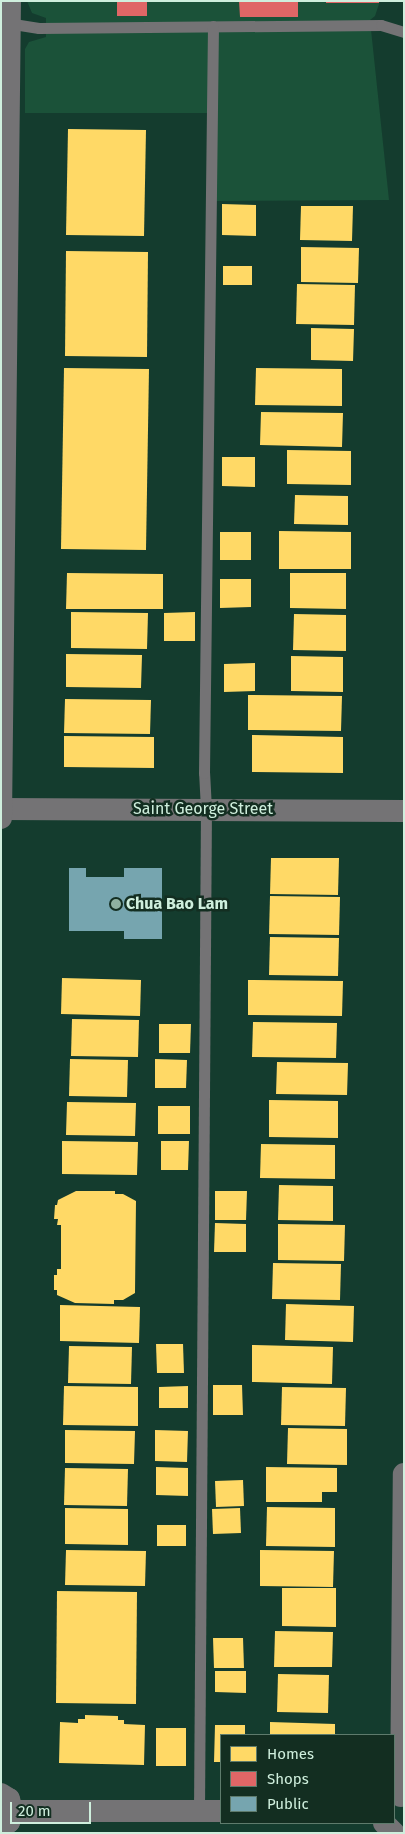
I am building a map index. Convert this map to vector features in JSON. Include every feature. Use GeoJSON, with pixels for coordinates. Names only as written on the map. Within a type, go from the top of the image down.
{"type":"FeatureCollection","features":[{"type":"Feature","properties":{"kind":"street"},"geometry":{"type":"LineString","coordinates":[[1,818],[7,16]]}},
{"type":"Feature","properties":{"kind":"street","name":"Saint George Street"},"geometry":{"type":"LineString","coordinates":[[1,809],[404,811]]}},
{"type":"Feature","properties":{"kind":"street"},"geometry":{"type":"LineString","coordinates":[[399,1797],[404,1474]]}},
{"type":"Feature","properties":{"kind":"street"},"geometry":{"type":"LineString","coordinates":[[5,1811],[220,1811]]}},
{"type":"Feature","properties":{"kind":"street"},"geometry":{"type":"LineString","coordinates":[[385,1824],[394,1833]]}},
{"type":"Feature","properties":{"kind":"lane"},"geometry":{"type":"LineString","coordinates":[[7,16],[40,28],[381,25],[404,32]]}},
{"type":"Feature","properties":{"kind":"lane"},"geometry":{"type":"LineString","coordinates":[[199,1811],[206,809],[204,773],[213,26]]}},
{"type":"Feature","properties":{"kind":"shaded area"},"geometry":{"type":"Polygon","coordinates":[[[27,1],[380,1],[375,16],[370,20],[389,200],[211,201],[212,113],[25,113],[25,49],[29,42],[46,37],[46,18],[32,13],[27,1]]]}},
{"type":"Feature","properties":{"kind":"building: Homes"},"geometry":{"type":"Polygon","coordinates":[[[68,129],[146,130],[144,236],[66,235],[68,129]]]}},
{"type":"Feature","properties":{"kind":"building: Homes"},"geometry":{"type":"Polygon","coordinates":[[[222,204],[256,205],[256,236],[222,235],[222,204]]]}},
{"type":"Feature","properties":{"kind":"building: Homes"},"geometry":{"type":"Polygon","coordinates":[[[301,206],[353,206],[352,241],[300,240],[301,206]]]}},
{"type":"Feature","properties":{"kind":"building: Homes"},"geometry":{"type":"Polygon","coordinates":[[[301,247],[359,248],[358,283],[301,282],[301,247]]]}},
{"type":"Feature","properties":{"kind":"building: Homes"},"geometry":{"type":"Polygon","coordinates":[[[66,251],[148,252],[147,357],[65,356],[66,251]]]}},
{"type":"Feature","properties":{"kind":"building: Homes"},"geometry":{"type":"Polygon","coordinates":[[[223,266],[252,266],[252,285],[223,285],[223,266]]]}},
{"type":"Feature","properties":{"kind":"building: Homes"},"geometry":{"type":"Polygon","coordinates":[[[297,284],[355,285],[354,325],[296,324],[297,284]]]}},
{"type":"Feature","properties":{"kind":"building: Homes"},"geometry":{"type":"Polygon","coordinates":[[[311,328],[354,329],[353,361],[311,360],[311,328]]]}},
{"type":"Feature","properties":{"kind":"building: Homes"},"geometry":{"type":"Polygon","coordinates":[[[64,368],[149,369],[146,550],[61,549],[64,368]]]}},
{"type":"Feature","properties":{"kind":"building: Homes"},"geometry":{"type":"Polygon","coordinates":[[[256,368],[342,369],[342,406],[255,405],[256,368]]]}},
{"type":"Feature","properties":{"kind":"building: Homes"},"geometry":{"type":"Polygon","coordinates":[[[261,412],[343,413],[342,447],[260,445],[261,412]]]}},
{"type":"Feature","properties":{"kind":"building: Homes"},"geometry":{"type":"Polygon","coordinates":[[[287,450],[351,451],[351,485],[287,484],[287,450]]]}},
{"type":"Feature","properties":{"kind":"building: Homes"},"geometry":{"type":"Polygon","coordinates":[[[222,457],[255,457],[255,487],[222,486],[222,457]]]}},
{"type":"Feature","properties":{"kind":"building: Homes"},"geometry":{"type":"Polygon","coordinates":[[[295,495],[348,496],[348,525],[294,524],[295,495]]]}},
{"type":"Feature","properties":{"kind":"building: Homes"},"geometry":{"type":"Polygon","coordinates":[[[279,531],[351,532],[351,569],[279,569],[279,531]]]}},
{"type":"Feature","properties":{"kind":"building: Homes"},"geometry":{"type":"Polygon","coordinates":[[[220,532],[251,532],[251,560],[220,560],[220,532]]]}},
{"type":"Feature","properties":{"kind":"building: Homes"},"geometry":{"type":"Polygon","coordinates":[[[67,573],[163,574],[163,609],[66,609],[67,573]]]}},
{"type":"Feature","properties":{"kind":"building: Homes"},"geometry":{"type":"Polygon","coordinates":[[[290,573],[346,573],[346,609],[290,608],[290,573]]]}},
{"type":"Feature","properties":{"kind":"building: Homes"},"geometry":{"type":"Polygon","coordinates":[[[220,579],[251,579],[251,607],[220,608],[220,579]]]}},
{"type":"Feature","properties":{"kind":"building: Homes"},"geometry":{"type":"Polygon","coordinates":[[[71,612],[148,613],[147,649],[71,648],[71,612]]]}},
{"type":"Feature","properties":{"kind":"building: Homes"},"geometry":{"type":"Polygon","coordinates":[[[195,612],[195,641],[164,641],[164,613],[195,612]]]}},
{"type":"Feature","properties":{"kind":"building: Homes"},"geometry":{"type":"Polygon","coordinates":[[[294,614],[346,615],[346,651],[293,650],[294,614]]]}},
{"type":"Feature","properties":{"kind":"building: Homes"},"geometry":{"type":"Polygon","coordinates":[[[66,654],[142,655],[141,688],[66,687],[66,654]]]}},
{"type":"Feature","properties":{"kind":"building: Homes"},"geometry":{"type":"Polygon","coordinates":[[[291,656],[343,657],[343,692],[291,691],[291,656]]]}},
{"type":"Feature","properties":{"kind":"building: Homes"},"geometry":{"type":"Polygon","coordinates":[[[255,663],[255,691],[224,692],[224,664],[255,663]]]}},
{"type":"Feature","properties":{"kind":"building: Homes"},"geometry":{"type":"Polygon","coordinates":[[[248,695],[342,696],[341,731],[248,730],[248,695]]]}},
{"type":"Feature","properties":{"kind":"building: Homes"},"geometry":{"type":"Polygon","coordinates":[[[65,699],[151,700],[150,734],[64,733],[65,699]]]}},
{"type":"Feature","properties":{"kind":"building: Homes"},"geometry":{"type":"Polygon","coordinates":[[[252,735],[343,737],[343,773],[252,772],[252,735]]]}},
{"type":"Feature","properties":{"kind":"building: Homes"},"geometry":{"type":"Polygon","coordinates":[[[64,736],[154,737],[154,768],[64,767],[64,736]]]}},
{"type":"Feature","properties":{"kind":"building: Homes"},"geometry":{"type":"Polygon","coordinates":[[[271,858],[339,858],[338,895],[270,894],[271,858]]]}},
{"type":"Feature","properties":{"kind":"building: Homes"},"geometry":{"type":"Polygon","coordinates":[[[270,896],[340,897],[339,935],[269,934],[270,896]]]}},
{"type":"Feature","properties":{"kind":"building: Homes"},"geometry":{"type":"Polygon","coordinates":[[[270,937],[339,938],[338,976],[269,975],[270,937]]]}},
{"type":"Feature","properties":{"kind":"building: Homes"},"geometry":{"type":"Polygon","coordinates":[[[62,978],[141,980],[140,1016],[61,1014],[62,978]]]}},
{"type":"Feature","properties":{"kind":"building: Homes"},"geometry":{"type":"Polygon","coordinates":[[[248,980],[343,981],[342,1016],[248,1015],[248,980]]]}},
{"type":"Feature","properties":{"kind":"building: Homes"},"geometry":{"type":"Polygon","coordinates":[[[72,1019],[139,1020],[138,1057],[71,1056],[72,1019]]]}},
{"type":"Feature","properties":{"kind":"building: Homes"},"geometry":{"type":"Polygon","coordinates":[[[253,1022],[337,1023],[336,1058],[252,1057],[253,1022]]]}},
{"type":"Feature","properties":{"kind":"building: Homes"},"geometry":{"type":"Polygon","coordinates":[[[159,1024],[191,1024],[190,1053],[159,1053],[159,1024]]]}},
{"type":"Feature","properties":{"kind":"building: Homes"},"geometry":{"type":"Polygon","coordinates":[[[70,1059],[128,1060],[127,1097],[69,1096],[70,1059]]]}},
{"type":"Feature","properties":{"kind":"building: Homes"},"geometry":{"type":"Polygon","coordinates":[[[155,1059],[187,1060],[186,1088],[155,1088],[155,1059]]]}},
{"type":"Feature","properties":{"kind":"building: Homes"},"geometry":{"type":"Polygon","coordinates":[[[277,1062],[348,1063],[347,1095],[276,1094],[277,1062]]]}},
{"type":"Feature","properties":{"kind":"building: Homes"},"geometry":{"type":"Polygon","coordinates":[[[269,1100],[338,1101],[338,1138],[269,1137],[269,1100]]]}},
{"type":"Feature","properties":{"kind":"building: Homes"},"geometry":{"type":"Polygon","coordinates":[[[67,1102],[136,1103],[135,1136],[66,1135],[67,1102]]]}},
{"type":"Feature","properties":{"kind":"building: Homes"},"geometry":{"type":"Polygon","coordinates":[[[158,1106],[190,1106],[190,1134],[158,1134],[158,1106]]]}},
{"type":"Feature","properties":{"kind":"building: Homes"},"geometry":{"type":"Polygon","coordinates":[[[62,1141],[138,1142],[137,1175],[62,1174],[62,1141]]]}},
{"type":"Feature","properties":{"kind":"building: Homes"},"geometry":{"type":"Polygon","coordinates":[[[161,1141],[189,1141],[188,1170],[161,1170],[161,1141]]]}},
{"type":"Feature","properties":{"kind":"building: Homes"},"geometry":{"type":"Polygon","coordinates":[[[261,1144],[335,1145],[335,1179],[260,1178],[261,1144]]]}},
{"type":"Feature","properties":{"kind":"building: Homes"},"geometry":{"type":"Polygon","coordinates":[[[279,1185],[333,1186],[333,1221],[278,1220],[279,1185]]]}},
{"type":"Feature","properties":{"kind":"building: Homes"},"geometry":{"type":"Polygon","coordinates":[[[76,1191],[115,1191],[115,1194],[123,1194],[136,1201],[135,1293],[123,1300],[114,1300],[114,1304],[75,1303],[57,1295],[57,1290],[54,1290],[54,1275],[57,1275],[57,1269],[61,1269],[61,1225],[57,1225],[58,1219],[54,1219],[55,1205],[57,1205],[58,1200],[76,1191]]]}},
{"type":"Feature","properties":{"kind":"building: Homes"},"geometry":{"type":"Polygon","coordinates":[[[215,1191],[247,1191],[246,1220],[215,1220],[215,1191]]]}},
{"type":"Feature","properties":{"kind":"building: Homes"},"geometry":{"type":"Polygon","coordinates":[[[215,1223],[246,1224],[246,1252],[214,1252],[215,1223]]]}},
{"type":"Feature","properties":{"kind":"building: Homes"},"geometry":{"type":"Polygon","coordinates":[[[278,1224],[345,1225],[344,1261],[278,1260],[278,1224]]]}},
{"type":"Feature","properties":{"kind":"building: Homes"},"geometry":{"type":"Polygon","coordinates":[[[273,1263],[341,1264],[340,1300],[272,1299],[273,1263]]]}},
{"type":"Feature","properties":{"kind":"building: Homes"},"geometry":{"type":"Polygon","coordinates":[[[286,1304],[354,1306],[353,1342],[285,1340],[286,1304]]]}},
{"type":"Feature","properties":{"kind":"building: Homes"},"geometry":{"type":"Polygon","coordinates":[[[60,1305],[140,1307],[139,1343],[60,1341],[60,1305]]]}},
{"type":"Feature","properties":{"kind":"building: Homes"},"geometry":{"type":"Polygon","coordinates":[[[156,1344],[183,1344],[184,1373],[157,1373],[156,1344]]]}},
{"type":"Feature","properties":{"kind":"building: Homes"},"geometry":{"type":"Polygon","coordinates":[[[252,1345],[333,1347],[332,1384],[252,1382],[252,1345]]]}},
{"type":"Feature","properties":{"kind":"building: Homes"},"geometry":{"type":"Polygon","coordinates":[[[69,1346],[132,1347],[131,1384],[68,1383],[69,1346]]]}},
{"type":"Feature","properties":{"kind":"building: Homes"},"geometry":{"type":"Polygon","coordinates":[[[213,1385],[242,1385],[243,1415],[213,1415],[213,1385]]]}},
{"type":"Feature","properties":{"kind":"building: Homes"},"geometry":{"type":"Polygon","coordinates":[[[64,1386],[138,1387],[138,1426],[63,1425],[64,1386]]]}},
{"type":"Feature","properties":{"kind":"building: Homes"},"geometry":{"type":"Polygon","coordinates":[[[188,1386],[188,1408],[159,1408],[159,1387],[188,1386]]]}},
{"type":"Feature","properties":{"kind":"building: Homes"},"geometry":{"type":"Polygon","coordinates":[[[282,1387],[346,1388],[345,1426],[281,1425],[282,1387]]]}},
{"type":"Feature","properties":{"kind":"building: Homes"},"geometry":{"type":"Polygon","coordinates":[[[288,1428],[347,1429],[347,1465],[287,1464],[288,1428]]]}},
{"type":"Feature","properties":{"kind":"building: Homes"},"geometry":{"type":"Polygon","coordinates":[[[65,1430],[135,1431],[134,1464],[65,1463],[65,1430]]]}},
{"type":"Feature","properties":{"kind":"building: Homes"},"geometry":{"type":"Polygon","coordinates":[[[155,1430],[188,1431],[187,1462],[155,1461],[155,1430]]]}},
{"type":"Feature","properties":{"kind":"building: Homes"},"geometry":{"type":"Polygon","coordinates":[[[156,1467],[188,1468],[188,1496],[156,1495],[156,1467]]]}},
{"type":"Feature","properties":{"kind":"building: Homes"},"geometry":{"type":"Polygon","coordinates":[[[266,1467],[337,1468],[337,1492],[322,1492],[322,1502],[266,1502],[266,1467]]]}},
{"type":"Feature","properties":{"kind":"building: Homes"},"geometry":{"type":"Polygon","coordinates":[[[65,1468],[128,1469],[127,1506],[64,1505],[65,1468]]]}},
{"type":"Feature","properties":{"kind":"building: Homes"},"geometry":{"type":"Polygon","coordinates":[[[243,1480],[244,1506],[216,1507],[215,1481],[243,1480]]]}},
{"type":"Feature","properties":{"kind":"building: Homes"},"geometry":{"type":"Polygon","coordinates":[[[267,1507],[335,1508],[335,1547],[266,1546],[267,1507]]]}},
{"type":"Feature","properties":{"kind":"building: Homes"},"geometry":{"type":"Polygon","coordinates":[[[65,1508],[128,1509],[128,1545],[65,1544],[65,1508]]]}},
{"type":"Feature","properties":{"kind":"building: Homes"},"geometry":{"type":"Polygon","coordinates":[[[240,1508],[241,1533],[213,1534],[212,1509],[240,1508]]]}},
{"type":"Feature","properties":{"kind":"building: Homes"},"geometry":{"type":"Polygon","coordinates":[[[157,1525],[186,1525],[186,1546],[157,1546],[157,1525]]]}},
{"type":"Feature","properties":{"kind":"building: Homes"},"geometry":{"type":"Polygon","coordinates":[[[66,1550],[146,1551],[145,1586],[65,1585],[66,1550]]]}},
{"type":"Feature","properties":{"kind":"building: Homes"},"geometry":{"type":"Polygon","coordinates":[[[260,1550],[334,1551],[333,1587],[260,1586],[260,1550]]]}},
{"type":"Feature","properties":{"kind":"building: Homes"},"geometry":{"type":"Polygon","coordinates":[[[282,1588],[336,1588],[336,1627],[282,1626],[282,1588]]]}},
{"type":"Feature","properties":{"kind":"building: Homes"},"geometry":{"type":"Polygon","coordinates":[[[57,1591],[137,1592],[136,1704],[56,1703],[57,1591]]]}},
{"type":"Feature","properties":{"kind":"building: Homes"},"geometry":{"type":"Polygon","coordinates":[[[275,1631],[333,1632],[332,1667],[274,1667],[275,1631]]]}},
{"type":"Feature","properties":{"kind":"building: Homes"},"geometry":{"type":"Polygon","coordinates":[[[213,1638],[243,1638],[244,1668],[214,1668],[213,1638]]]}},
{"type":"Feature","properties":{"kind":"building: Homes"},"geometry":{"type":"Polygon","coordinates":[[[215,1671],[246,1671],[246,1693],[215,1692],[215,1671]]]}},
{"type":"Feature","properties":{"kind":"building: Homes"},"geometry":{"type":"Polygon","coordinates":[[[278,1674],[329,1675],[328,1713],[277,1712],[278,1674]]]}},
{"type":"Feature","properties":{"kind":"building: Homes"},"geometry":{"type":"Polygon","coordinates":[[[85,1715],[118,1716],[118,1720],[124,1720],[124,1724],[145,1725],[144,1765],[59,1763],[60,1722],[78,1723],[78,1719],[85,1719],[85,1715]]]}},
{"type":"Feature","properties":{"kind":"building: Homes"},"geometry":{"type":"Polygon","coordinates":[[[270,1722],[335,1724],[335,1734],[270,1734],[270,1722]]]}},
{"type":"Feature","properties":{"kind":"building: Homes"},"geometry":{"type":"Polygon","coordinates":[[[215,1725],[245,1725],[245,1734],[220,1734],[220,1762],[214,1762],[215,1725]]]}},
{"type":"Feature","properties":{"kind":"building: Homes"},"geometry":{"type":"Polygon","coordinates":[[[156,1728],[186,1728],[186,1766],[156,1766],[156,1728]]]}},
{"type":"Feature","properties":{"kind":"building: Shops"},"geometry":{"type":"Polygon","coordinates":[[[117,1],[147,1],[147,16],[117,16],[117,1]]]}},
{"type":"Feature","properties":{"kind":"building: Shops"},"geometry":{"type":"Polygon","coordinates":[[[239,1],[298,1],[298,17],[240,17],[239,1]]]}},
{"type":"Feature","properties":{"kind":"building: Shops"},"geometry":{"type":"Polygon","coordinates":[[[326,1],[379,1],[379,3],[326,3],[326,1]]]}},
{"type":"Feature","properties":{"kind":"building: Public","name":"Chua Bao Lam"},"geometry":{"type":"Polygon","coordinates":[[[69,868],[86,868],[86,877],[124,877],[124,868],[162,868],[162,939],[124,939],[124,931],[69,931],[69,868]]]}},
{"type":"Feature","properties":{"kind":"place","name":"Chua Bao Lam"},"geometry":{"type":"Point","coordinates":[116,904]}}]}
